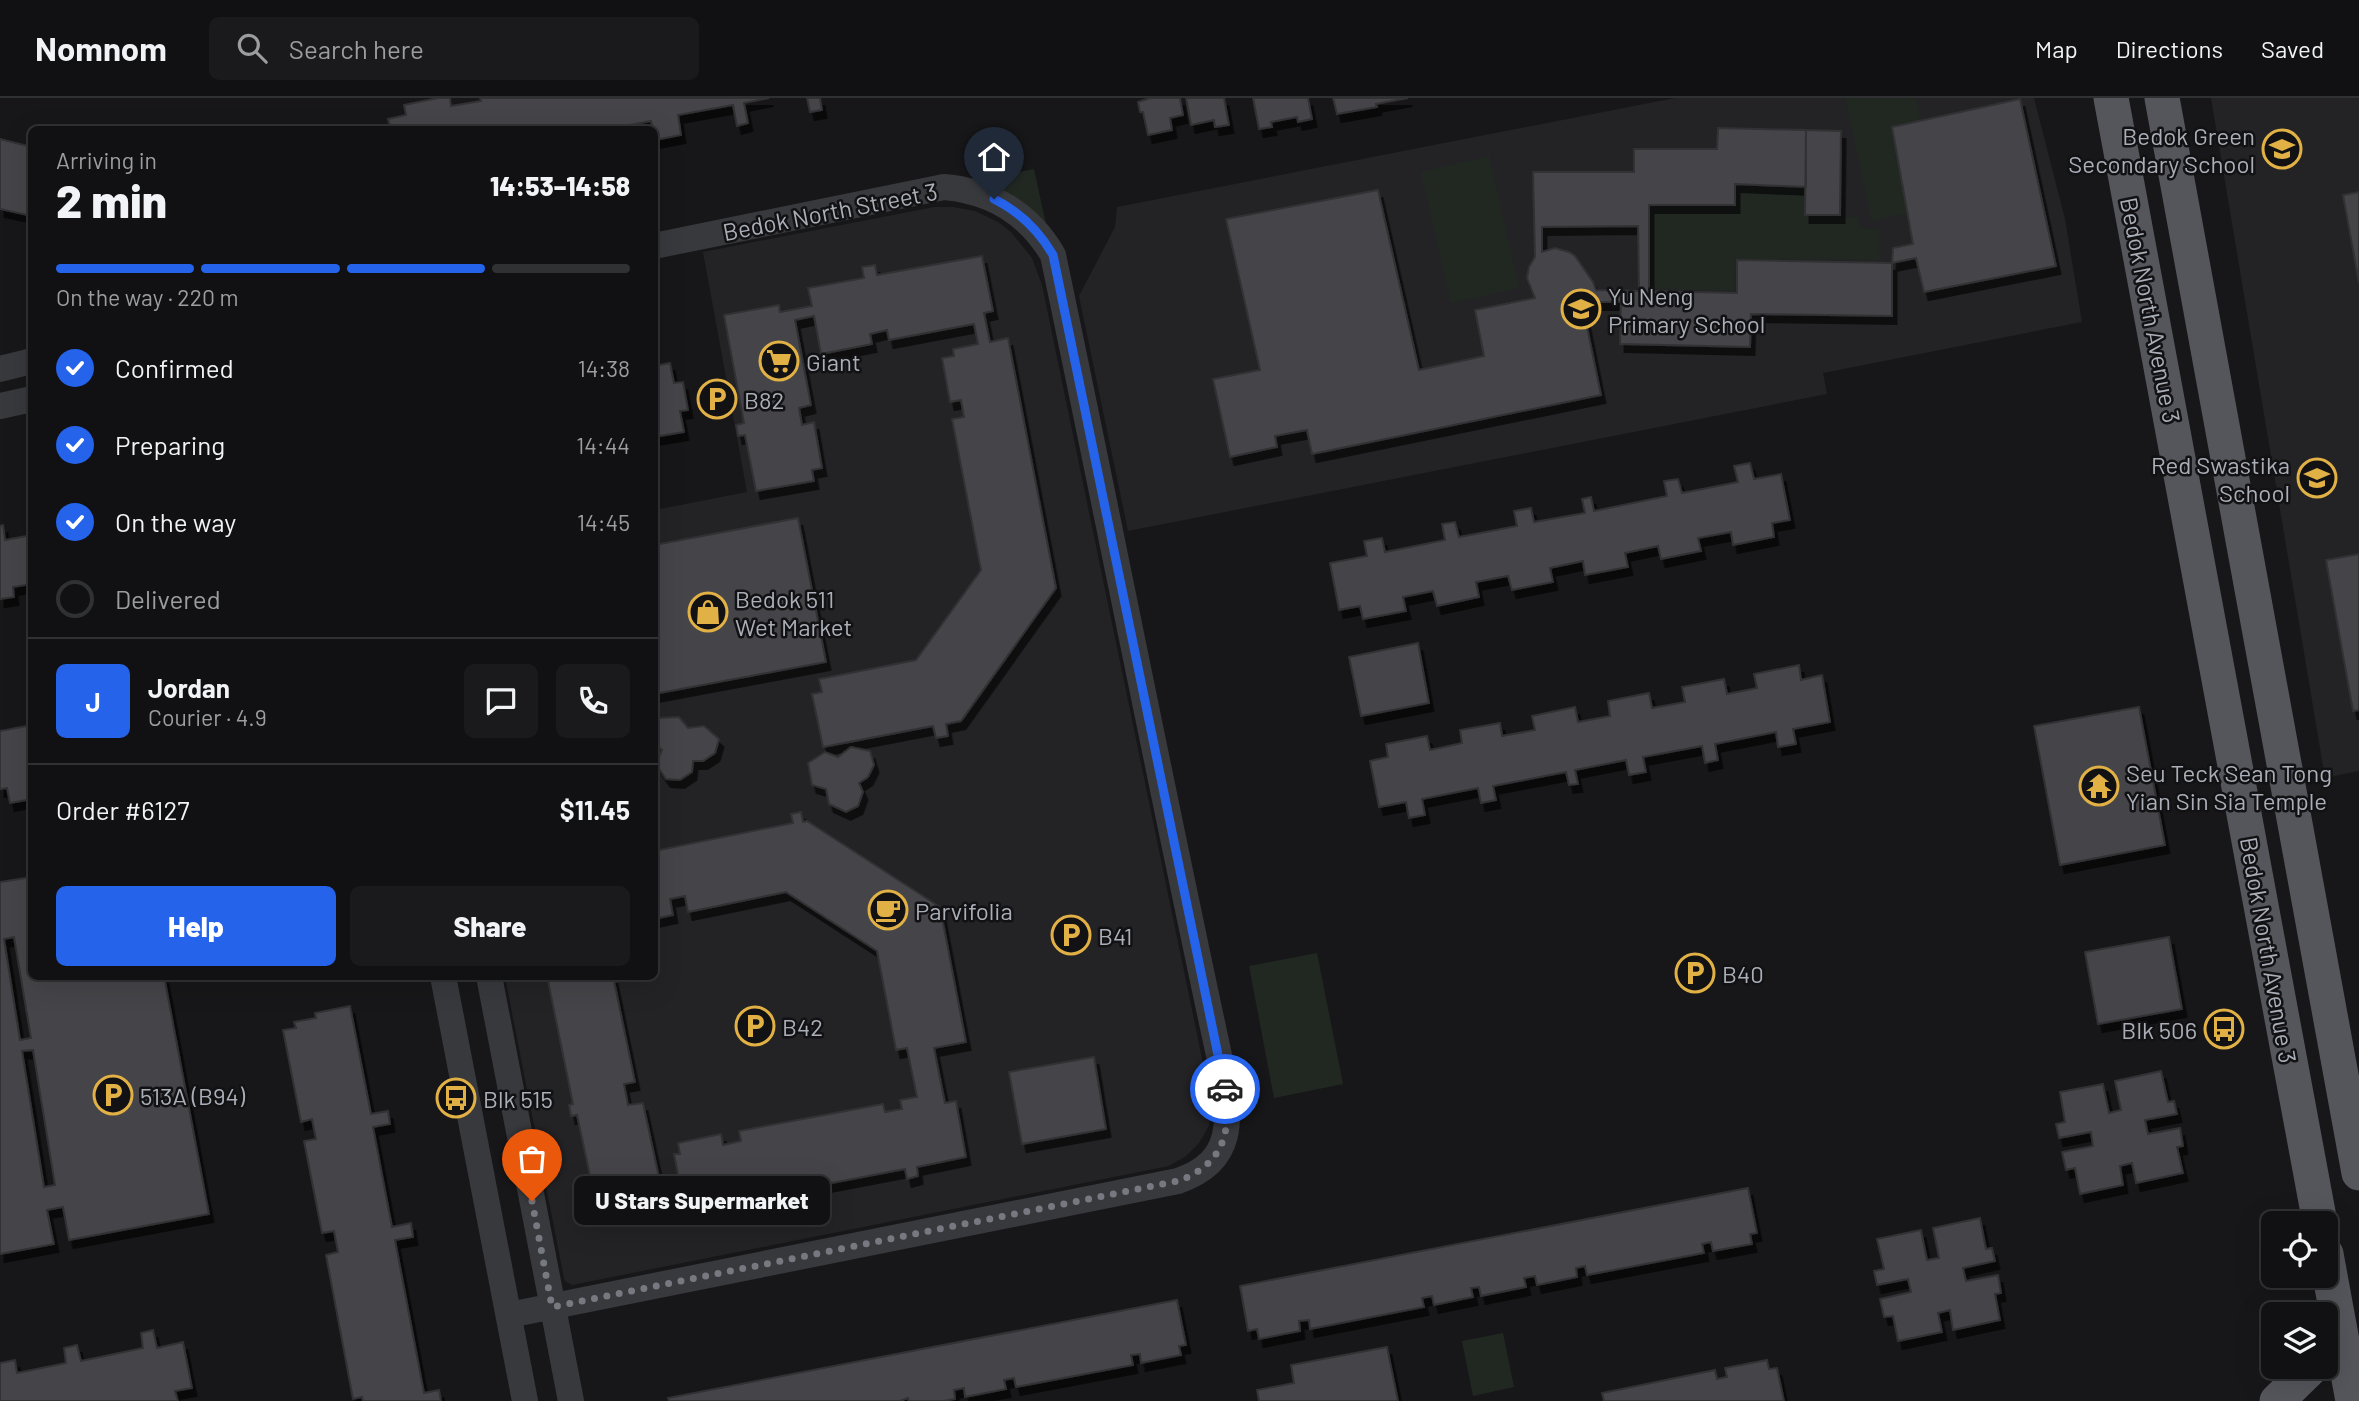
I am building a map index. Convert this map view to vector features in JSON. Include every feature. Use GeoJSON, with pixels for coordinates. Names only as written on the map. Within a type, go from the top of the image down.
{"type":"FeatureCollection","features":[{"type":"Feature","properties":{"kind":"main road","name":"Bedok North Avenue 3"},"geometry":{"type":"LineString","coordinates":[[2111,98],[2318,1211]]}},
{"type":"Feature","properties":{"kind":"main road","name":"Bedok North Avenue 3"},"geometry":{"type":"LineString","coordinates":[[2162,98],[2359,1173]]}},
{"type":"Feature","properties":{"kind":"main road"},"geometry":{"type":"LineString","coordinates":[[2338,1350],[2350,1398]]}},
{"type":"Feature","properties":{"kind":"main road"},"geometry":{"type":"LineString","coordinates":[[2277,1401],[2300,1379]]}},
{"type":"Feature","properties":{"kind":"street","name":"Bedok North Street 3"},"geometry":{"type":"LineString","coordinates":[[509,1315],[1178,1181],[1200,1170],[1216,1154],[1228,1122],[1222,1069],[1133,651],[1056,268],[1048,246],[1028,223],[1003,204],[975,192],[944,187],[658,245]]}},
{"type":"Feature","properties":{"kind":"street"},"geometry":{"type":"LineString","coordinates":[[0,369],[28,362]]}},
{"type":"Feature","properties":{"kind":"street"},"geometry":{"type":"LineString","coordinates":[[0,406],[28,400]]}},
{"type":"Feature","properties":{"kind":"street"},"geometry":{"type":"LineString","coordinates":[[444,980],[525,1401]]}},
{"type":"Feature","properties":{"kind":"street"},"geometry":{"type":"LineString","coordinates":[[490,980],[571,1401]]}},
{"type":"Feature","properties":{"kind":"shaded area","name":"Yu Neng Primary School"},"geometry":{"type":"Polygon","coordinates":[[[1675,98],[2034,98],[2065,219],[2082,322],[1823,373],[1827,394],[1128,531],[1079,296],[1115,227],[1117,207],[1675,98]]]}},
{"type":"Feature","properties":{"kind":"shaded area"},"geometry":{"type":"Polygon","coordinates":[[[1845,98],[1916,98],[1940,206],[1872,221],[1845,98]]]}},
{"type":"Feature","properties":{"kind":"shaded area","name":"Red Swastika School"},"geometry":{"type":"Polygon","coordinates":[[[2211,98],[2359,98],[2359,771],[2325,778],[2211,98]]]}},
{"type":"Feature","properties":{"kind":"shaded area"},"geometry":{"type":"Polygon","coordinates":[[[1489,156],[1519,288],[1451,303],[1421,172],[1489,156]]]}},
{"type":"Feature","properties":{"kind":"shaded area"},"geometry":{"type":"Polygon","coordinates":[[[1034,169],[1052,252],[1042,238],[948,186],[1034,169]]]}},
{"type":"Feature","properties":{"kind":"shaded area"},"geometry":{"type":"Polygon","coordinates":[[[1737,186],[1804,188],[1804,216],[1857,217],[1860,229],[1879,229],[1880,260],[1735,259],[1734,291],[1651,289],[1651,206],[1736,206],[1737,186]]]}},
{"type":"Feature","properties":{"kind":"shaded area"},"geometry":{"type":"Polygon","coordinates":[[[934,207],[953,207],[975,211],[998,222],[1011,232],[1032,258],[1042,285],[1209,1092],[1209,1126],[1199,1143],[1186,1156],[1169,1166],[572,1285],[564,1278],[506,980],[658,980],[658,509],[747,492],[703,252],[934,207]]]}},
{"type":"Feature","properties":{"kind":"shaded area"},"geometry":{"type":"Polygon","coordinates":[[[1317,953],[1343,1084],[1274,1098],[1249,966],[1317,953]]]}},
{"type":"Feature","properties":{"kind":"shaded area"},"geometry":{"type":"Polygon","coordinates":[[[1503,1333],[1514,1387],[1473,1396],[1462,1341],[1503,1333]]]}},
{"type":"Feature","properties":{"kind":"building"},"geometry":{"type":"Polygon","coordinates":[[[438,98],[450,98],[451,106],[481,101],[480,98],[769,98],[744,103],[748,123],[737,126],[733,105],[678,115],[681,135],[658,139],[658,126],[652,126],[651,121],[625,126],[390,126],[388,119],[406,115],[404,105],[438,98]]]}},
{"type":"Feature","properties":{"kind":"building"},"geometry":{"type":"Polygon","coordinates":[[[807,98],[820,98],[822,110],[810,112],[807,98]]]}},
{"type":"Feature","properties":{"kind":"building"},"geometry":{"type":"Polygon","coordinates":[[[1150,98],[1180,98],[1183,115],[1170,118],[1172,130],[1148,135],[1138,102],[1150,98]]]}},
{"type":"Feature","properties":{"kind":"building"},"geometry":{"type":"Polygon","coordinates":[[[1186,98],[1224,98],[1229,125],[1215,127],[1214,120],[1191,125],[1186,98]]]}},
{"type":"Feature","properties":{"kind":"building"},"geometry":{"type":"Polygon","coordinates":[[[1253,98],[1308,98],[1312,119],[1298,122],[1297,117],[1271,122],[1272,127],[1259,129],[1253,98]]]}},
{"type":"Feature","properties":{"kind":"building"},"geometry":{"type":"Polygon","coordinates":[[[1333,98],[1408,98],[1337,114],[1333,98]]]}},
{"type":"Feature","properties":{"kind":"building"},"geometry":{"type":"Polygon","coordinates":[[[2020,99],[2056,266],[1924,292],[1916,258],[1892,263],[1893,248],[1913,244],[1892,127],[2020,99]]]}},
{"type":"Feature","properties":{"kind":"building"},"geometry":{"type":"Polygon","coordinates":[[[1718,128],[1806,130],[1806,187],[1735,184],[1735,205],[1649,205],[1649,291],[1737,293],[1737,260],[1892,263],[1892,316],[1751,314],[1750,347],[1620,344],[1621,302],[1595,302],[1585,317],[1601,395],[1312,454],[1307,430],[1275,436],[1277,447],[1230,457],[1213,379],[1260,370],[1226,219],[1378,190],[1419,370],[1484,356],[1475,310],[1535,298],[1527,278],[1535,257],[1533,172],[1634,172],[1634,149],[1717,149],[1718,128]],[[1638,226],[1542,227],[1542,252],[1555,248],[1575,256],[1596,290],[1639,291],[1638,226]]]}},
{"type":"Feature","properties":{"kind":"building"},"geometry":{"type":"Polygon","coordinates":[[[1806,130],[1841,131],[1840,215],[1805,215],[1806,130]]]}},
{"type":"Feature","properties":{"kind":"building"},"geometry":{"type":"Polygon","coordinates":[[[0,139],[28,146],[28,215],[0,209],[0,139]]]}},
{"type":"Feature","properties":{"kind":"building"},"geometry":{"type":"Polygon","coordinates":[[[2359,192],[2359,283],[2343,195],[2359,192]]]}},
{"type":"Feature","properties":{"kind":"building"},"geometry":{"type":"Polygon","coordinates":[[[982,256],[993,311],[984,313],[990,342],[1008,338],[1056,588],[961,721],[946,724],[948,736],[936,738],[933,726],[823,747],[812,694],[822,692],[819,679],[916,660],[981,570],[952,419],[964,417],[961,400],[950,402],[942,358],[954,356],[953,349],[978,344],[974,324],[889,340],[887,330],[870,334],[872,344],[821,354],[814,316],[795,320],[811,405],[799,408],[802,425],[814,422],[822,468],[812,470],[814,481],[756,491],[745,435],[738,436],[736,425],[744,423],[724,315],[779,305],[780,312],[812,306],[808,288],[864,278],[862,267],[875,265],[877,275],[982,256]]]}},
{"type":"Feature","properties":{"kind":"building"},"geometry":{"type":"Polygon","coordinates":[[[670,363],[674,383],[683,382],[688,410],[680,411],[684,432],[658,436],[658,365],[670,363]]]}},
{"type":"Feature","properties":{"kind":"building"},"geometry":{"type":"Polygon","coordinates":[[[1750,463],[1754,479],[1781,474],[1790,520],[1772,523],[1774,537],[1733,545],[1731,532],[1698,538],[1701,551],[1661,559],[1658,546],[1625,553],[1628,567],[1585,575],[1583,561],[1550,568],[1553,582],[1512,590],[1508,576],[1476,582],[1479,597],[1437,606],[1433,591],[1403,597],[1406,611],[1363,619],[1360,606],[1339,610],[1330,563],[1367,556],[1364,541],[1382,538],[1385,552],[1445,540],[1442,524],[1455,522],[1459,537],[1517,526],[1514,511],[1531,508],[1534,522],[1585,513],[1582,499],[1591,497],[1594,511],[1667,496],[1664,481],[1678,479],[1682,493],[1738,482],[1734,466],[1750,463]]]}},
{"type":"Feature","properties":{"kind":"building"},"geometry":{"type":"Polygon","coordinates":[[[798,518],[826,662],[658,693],[658,544],[798,518]]]}},
{"type":"Feature","properties":{"kind":"building"},"geometry":{"type":"Polygon","coordinates":[[[3,525],[5,540],[28,536],[28,585],[13,587],[14,597],[0,599],[0,526],[3,525]]]}},
{"type":"Feature","properties":{"kind":"building"},"geometry":{"type":"Polygon","coordinates":[[[2359,554],[2359,710],[2353,711],[2326,560],[2359,554]]]}},
{"type":"Feature","properties":{"kind":"building"},"geometry":{"type":"Polygon","coordinates":[[[1418,643],[1429,703],[1361,716],[1349,657],[1418,643]]]}},
{"type":"Feature","properties":{"kind":"building"},"geometry":{"type":"Polygon","coordinates":[[[1799,665],[1801,680],[1822,675],[1830,722],[1793,729],[1796,744],[1778,747],[1776,732],[1715,744],[1718,760],[1705,763],[1702,746],[1643,757],[1646,772],[1629,775],[1626,760],[1575,770],[1578,784],[1569,785],[1566,772],[1493,786],[1496,800],[1481,803],[1478,788],[1422,799],[1425,815],[1409,818],[1406,802],[1379,807],[1370,761],[1388,757],[1386,744],[1427,736],[1430,750],[1462,743],[1460,730],[1500,723],[1502,736],[1535,730],[1532,716],[1575,707],[1578,722],[1610,716],[1608,701],[1649,693],[1652,708],[1685,702],[1682,687],[1724,679],[1727,694],[1757,688],[1754,674],[1799,665]]]}},
{"type":"Feature","properties":{"kind":"building","name":"Seu Teck Sean Tong Yian Sin Sia Temple"},"geometry":{"type":"Polygon","coordinates":[[[2139,707],[2165,845],[2060,865],[2034,726],[2139,707]]]}},
{"type":"Feature","properties":{"kind":"building"},"geometry":{"type":"Polygon","coordinates":[[[679,717],[688,728],[704,726],[719,739],[715,753],[703,761],[693,761],[692,772],[680,780],[666,779],[658,767],[662,750],[658,746],[659,718],[679,717]]]}},
{"type":"Feature","properties":{"kind":"building"},"geometry":{"type":"Polygon","coordinates":[[[28,726],[28,800],[10,803],[7,788],[0,789],[0,731],[28,726]]]}},
{"type":"Feature","properties":{"kind":"building"},"geometry":{"type":"Polygon","coordinates":[[[851,747],[870,751],[874,765],[868,777],[859,783],[863,792],[858,806],[846,812],[829,804],[826,789],[812,785],[808,763],[825,752],[838,757],[851,747]]]}},
{"type":"Feature","properties":{"kind":"building"},"geometry":{"type":"Polygon","coordinates":[[[801,812],[803,822],[807,821],[940,907],[966,1042],[934,1048],[945,1103],[956,1101],[966,1157],[917,1167],[918,1176],[907,1179],[905,1169],[685,1211],[674,1154],[680,1154],[678,1143],[721,1134],[723,1145],[741,1141],[739,1131],[883,1104],[885,1112],[902,1109],[900,1100],[917,1097],[907,1048],[896,1050],[877,951],[786,892],[688,912],[685,896],[670,899],[673,915],[658,918],[658,850],[793,823],[791,814],[801,812]]]}},
{"type":"Feature","properties":{"kind":"building","name":"513A (B94)"},"geometry":{"type":"Polygon","coordinates":[[[28,878],[28,980],[165,980],[209,1214],[69,1240],[63,1207],[47,1210],[54,1244],[0,1254],[0,882],[28,878]],[[14,937],[4,939],[20,1040],[31,1038],[14,937]],[[33,1050],[22,1051],[44,1187],[55,1185],[33,1050]]]}},
{"type":"Feature","properties":{"kind":"building"},"geometry":{"type":"Polygon","coordinates":[[[2169,937],[2182,1009],[2098,1024],[2085,952],[2169,937]]]}},
{"type":"Feature","properties":{"kind":"building"},"geometry":{"type":"Polygon","coordinates":[[[548,980],[614,980],[635,1082],[624,1084],[628,1105],[643,1103],[663,1196],[651,1198],[653,1207],[599,1218],[577,1115],[571,1116],[569,1105],[573,1104],[548,980]]]}},
{"type":"Feature","properties":{"kind":"building"},"geometry":{"type":"Polygon","coordinates":[[[350,1006],[371,1114],[388,1111],[390,1124],[373,1127],[392,1227],[411,1223],[413,1237],[395,1240],[424,1393],[439,1390],[441,1401],[363,1401],[362,1397],[353,1399],[326,1255],[338,1252],[334,1231],[322,1233],[304,1141],[316,1139],[312,1119],[301,1122],[283,1030],[296,1028],[294,1022],[316,1018],[315,1013],[350,1006]]]}},
{"type":"Feature","properties":{"kind":"building"},"geometry":{"type":"Polygon","coordinates":[[[1094,1057],[1106,1129],[1022,1144],[1009,1072],[1094,1057]]]}},
{"type":"Feature","properties":{"kind":"building"},"geometry":{"type":"Polygon","coordinates":[[[2161,1071],[2168,1102],[2174,1101],[2177,1114],[2145,1120],[2148,1134],[2180,1128],[2183,1146],[2177,1147],[2183,1173],[2136,1183],[2132,1163],[2120,1166],[2123,1185],[2080,1194],[2075,1168],[2066,1170],[2062,1152],[2093,1146],[2091,1132],[2059,1138],[2056,1124],[2065,1122],[2060,1092],[2103,1084],[2109,1113],[2121,1110],[2115,1081],[2161,1071]]]}},
{"type":"Feature","properties":{"kind":"building"},"geometry":{"type":"Polygon","coordinates":[[[1748,1188],[1757,1233],[1750,1234],[1752,1244],[1713,1251],[1711,1242],[1702,1244],[1704,1253],[1587,1275],[1585,1266],[1576,1268],[1577,1277],[1537,1285],[1535,1276],[1524,1278],[1526,1287],[1481,1296],[1479,1287],[1471,1288],[1473,1297],[1434,1305],[1432,1296],[1422,1298],[1424,1307],[1310,1329],[1309,1320],[1299,1321],[1300,1331],[1259,1339],[1257,1329],[1248,1331],[1240,1286],[1748,1188]]]}},
{"type":"Feature","properties":{"kind":"building"},"geometry":{"type":"Polygon","coordinates":[[[1980,1218],[1986,1249],[1992,1248],[1995,1261],[1963,1268],[1966,1281],[1998,1275],[2001,1293],[1995,1294],[2000,1320],[1953,1330],[1950,1310],[1938,1313],[1942,1332],[1898,1341],[1893,1316],[1884,1317],[1880,1299],[1911,1292],[1908,1279],[1877,1285],[1874,1271],[1884,1269],[1877,1239],[1921,1230],[1927,1260],[1939,1258],[1933,1228],[1980,1218]]]}},
{"type":"Feature","properties":{"kind":"building"},"geometry":{"type":"Polygon","coordinates":[[[1177,1300],[1186,1345],[1179,1346],[1181,1355],[1141,1363],[1140,1354],[1131,1355],[1133,1365],[1016,1387],[1014,1378],[1004,1380],[1006,1389],[965,1397],[964,1388],[954,1390],[955,1399],[944,1401],[909,1401],[908,1398],[900,1401],[669,1401],[668,1398],[1177,1300]]]}},
{"type":"Feature","properties":{"kind":"building"},"geometry":{"type":"Polygon","coordinates":[[[153,1330],[157,1348],[183,1342],[192,1388],[175,1391],[178,1401],[0,1401],[0,1363],[15,1360],[17,1373],[66,1363],[64,1348],[77,1345],[81,1361],[143,1348],[141,1333],[153,1330]]]}},
{"type":"Feature","properties":{"kind":"building"},"geometry":{"type":"Polygon","coordinates":[[[1387,1347],[1398,1401],[1259,1401],[1257,1390],[1294,1383],[1291,1365],[1387,1347]]]}},
{"type":"Feature","properties":{"kind":"building"},"geometry":{"type":"Polygon","coordinates":[[[1767,1360],[1769,1369],[1777,1368],[1784,1401],[1604,1401],[1602,1393],[1715,1370],[1717,1379],[1727,1377],[1725,1368],[1767,1360]]]}},
{"type":"Feature","properties":{"kind":"way so far"},"geometry":{"type":"LineString","coordinates":[[532,1201],[552,1307],[1178,1181],[1209,1163],[1222,1144],[1229,1111],[1225,1089]]}},
{"type":"Feature","properties":{"kind":"place","name":"Bedok Green Secondary School"},"geometry":{"type":"Point","coordinates":[2282,149]}},
{"type":"Feature","properties":{"kind":"place","name":"Yu Neng Primary School"},"geometry":{"type":"Point","coordinates":[1581,309]}},
{"type":"Feature","properties":{"kind":"place","name":"Giant"},"geometry":{"type":"Point","coordinates":[779,361]}},
{"type":"Feature","properties":{"kind":"place","name":"B82"},"geometry":{"type":"Point","coordinates":[717,399]}},
{"type":"Feature","properties":{"kind":"place","name":"Red Swastika School"},"geometry":{"type":"Point","coordinates":[2317,478]}},
{"type":"Feature","properties":{"kind":"place","name":"Bedok 511 Wet Market"},"geometry":{"type":"Point","coordinates":[708,612]}},
{"type":"Feature","properties":{"kind":"place","name":"Seu Teck Sean Tong Yian Sin Sia Temple"},"geometry":{"type":"Point","coordinates":[2099,786]}},
{"type":"Feature","properties":{"kind":"place","name":"Parvifolia"},"geometry":{"type":"Point","coordinates":[888,910]}},
{"type":"Feature","properties":{"kind":"place","name":"B41"},"geometry":{"type":"Point","coordinates":[1071,935]}},
{"type":"Feature","properties":{"kind":"place","name":"B40"},"geometry":{"type":"Point","coordinates":[1695,973]}},
{"type":"Feature","properties":{"kind":"place","name":"B42"},"geometry":{"type":"Point","coordinates":[755,1026]}},
{"type":"Feature","properties":{"kind":"place","name":"Blk 506"},"geometry":{"type":"Point","coordinates":[2224,1029]}},
{"type":"Feature","properties":{"kind":"place","name":"513A (B94)"},"geometry":{"type":"Point","coordinates":[113,1095]}},
{"type":"Feature","properties":{"kind":"place","name":"Blk 515"},"geometry":{"type":"Point","coordinates":[456,1098]}},
{"type":"Feature","properties":{"kind":"place","name":"U Stars Supermarket"},"geometry":{"type":"Point","coordinates":[532,1201]}},
{"type":"Feature","properties":{"kind":"route"},"geometry":{"type":"LineString","coordinates":[[994,199],[1012,209],[1028,223],[1053,255],[1225,1089]]}}]}
